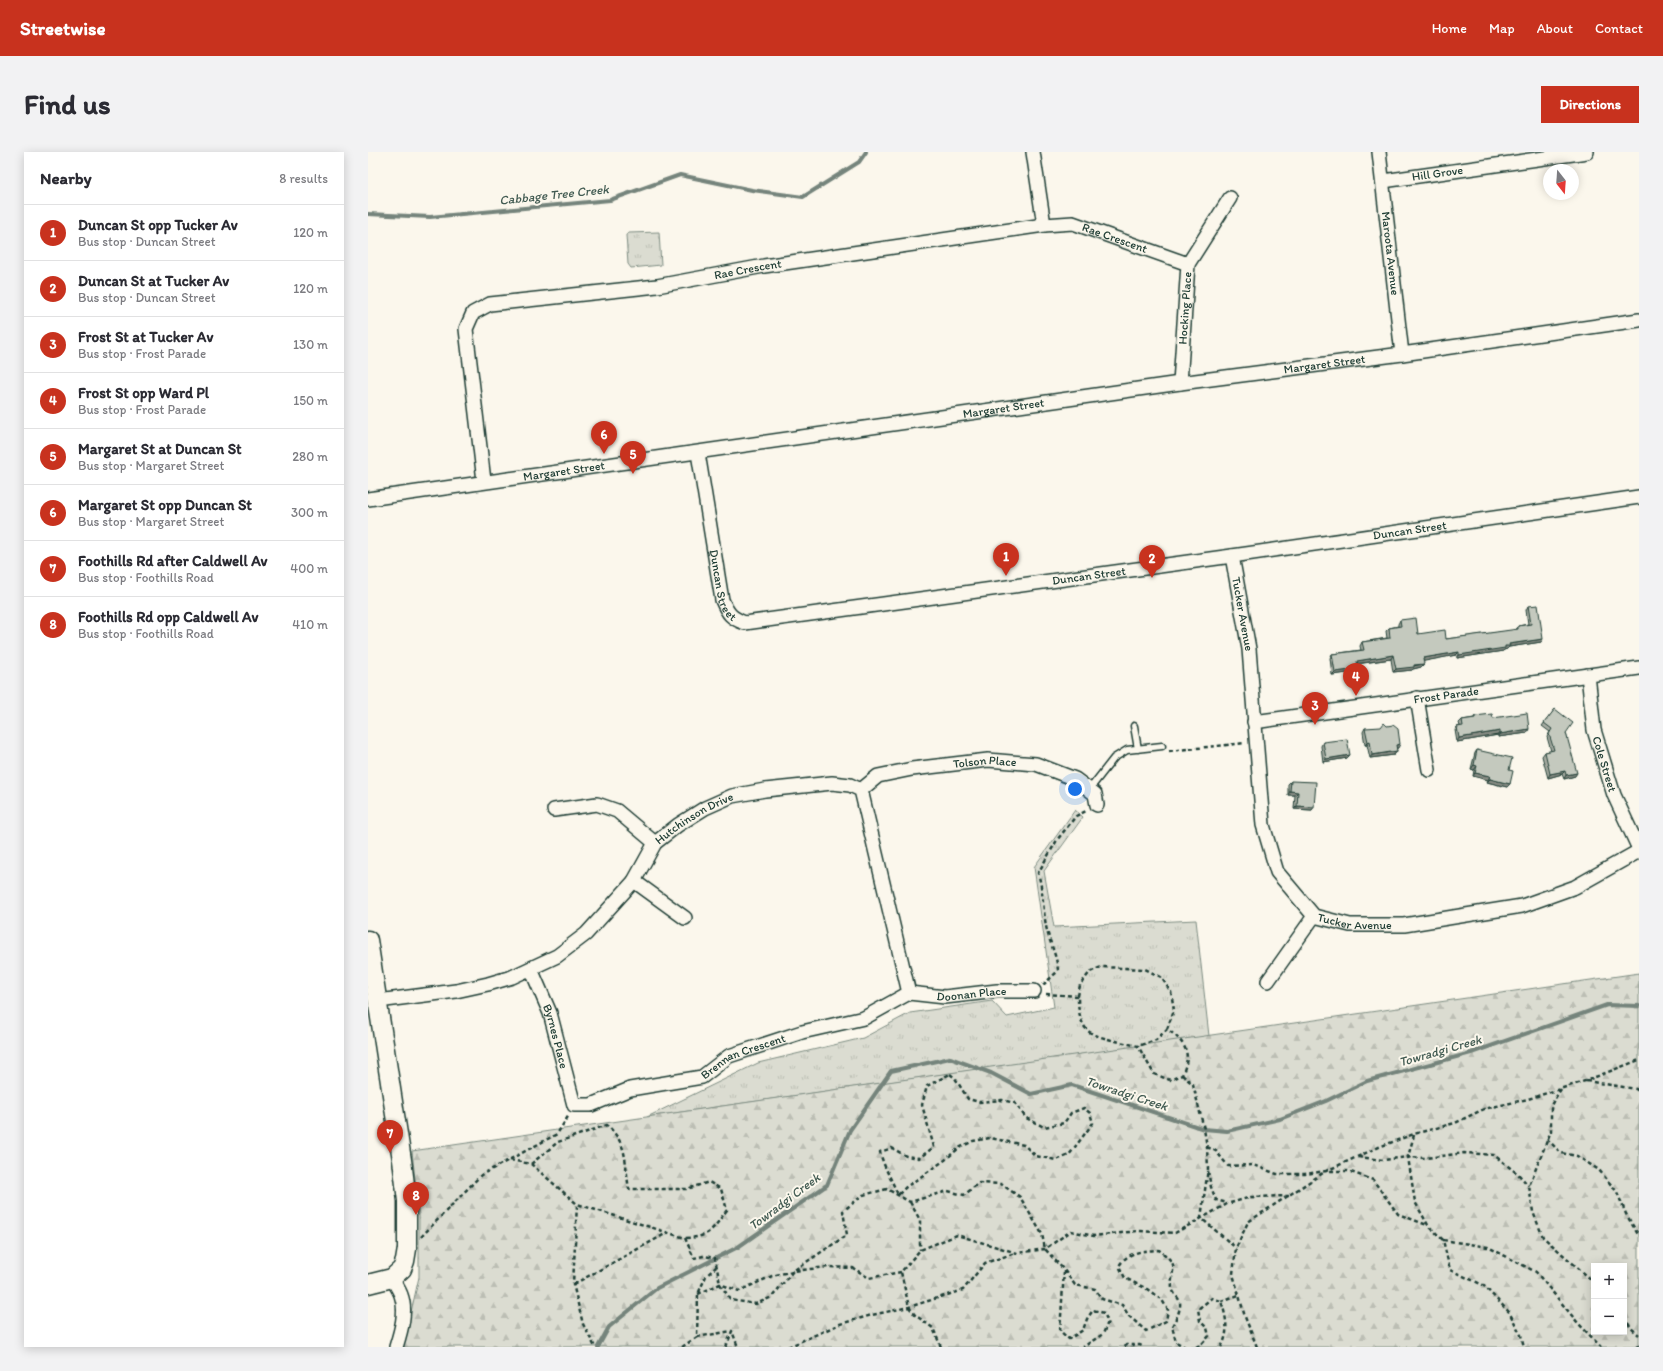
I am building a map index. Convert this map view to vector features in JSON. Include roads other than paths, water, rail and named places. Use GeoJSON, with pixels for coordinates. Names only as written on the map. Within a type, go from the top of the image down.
{"type":"FeatureCollection","features":[{"type":"Feature","properties":{"kind":"main road"},"geometry":{"type":"LineString","coordinates":[[368,940],[407,1201],[407,1249],[402,1269],[392,1278],[368,1284]]}},
{"type":"Feature","properties":{"kind":"street"},"geometry":{"type":"LineString","coordinates":[[1033,152],[1044,225]]}},
{"type":"Feature","properties":{"kind":"street","name":"Maroota Avenue"},"geometry":{"type":"LineString","coordinates":[[1379,152],[1402,354]]}},
{"type":"Feature","properties":{"kind":"street","name":"Hill Grove"},"geometry":{"type":"LineString","coordinates":[[1383,181],[1587,152]]}},
{"type":"Feature","properties":{"kind":"street","name":"Hocking Place"},"geometry":{"type":"LineString","coordinates":[[1180,383],[1188,264],[1230,198]]}},
{"type":"Feature","properties":{"kind":"street","name":"Rae Crescent"},"geometry":{"type":"LineString","coordinates":[[484,481],[466,330],[473,313],[490,304],[657,286],[764,266],[1044,225],[1073,223],[1188,264]]}},
{"type":"Feature","properties":{"kind":"street","name":"Margaret Street"},"geometry":{"type":"LineString","coordinates":[[368,499],[484,481],[698,453],[1180,383],[1402,354],[1639,320]]}},
{"type":"Feature","properties":{"kind":"street","name":"Duncan Street"},"geometry":{"type":"LineString","coordinates":[[698,453],[722,600],[727,613],[735,620],[745,623],[1232,556],[1639,497]]}},
{"type":"Feature","properties":{"kind":"street","name":"Tucker Avenue"},"geometry":{"type":"LineString","coordinates":[[1232,556],[1249,649],[1263,825],[1277,872],[1314,916],[1350,925],[1404,925],[1522,906],[1575,887],[1639,850]]}},
{"type":"Feature","properties":{"kind":"street","name":"Frost Parade"},"geometry":{"type":"LineString","coordinates":[[1254,722],[1639,668]]}},
{"type":"Feature","properties":{"kind":"street","name":"Cole Street"},"geometry":{"type":"LineString","coordinates":[[1588,675],[1594,730],[1614,795],[1639,850]]}},
{"type":"Feature","properties":{"kind":"street"},"geometry":{"type":"LineString","coordinates":[[1417,698],[1429,770]]}},
{"type":"Feature","properties":{"kind":"street","name":"Tolson Place"},"geometry":{"type":"LineString","coordinates":[[861,790],[878,776],[912,769],[988,760],[1036,764],[1076,779],[1095,794],[1097,805]]}},
{"type":"Feature","properties":{"kind":"street","name":"Hutchinson Drive"},"geometry":{"type":"LineString","coordinates":[[378,1001],[456,991],[512,977],[530,970],[557,956],[586,934],[634,881],[655,843],[678,825],[705,808],[732,796],[765,790],[832,783],[850,785],[861,790]]}},
{"type":"Feature","properties":{"kind":"street"},"geometry":{"type":"LineString","coordinates":[[861,790],[909,993]]}},
{"type":"Feature","properties":{"kind":"street"},"geometry":{"type":"LineString","coordinates":[[554,810],[597,804],[617,810],[655,843]]}},
{"type":"Feature","properties":{"kind":"street"},"geometry":{"type":"LineString","coordinates":[[634,881],[685,918]]}},
{"type":"Feature","properties":{"kind":"street"},"geometry":{"type":"LineString","coordinates":[[1268,981],[1314,916]]}},
{"type":"Feature","properties":{"kind":"street","name":"Byrnes Place"},"geometry":{"type":"LineString","coordinates":[[530,970],[550,1013],[574,1105]]}},
{"type":"Feature","properties":{"kind":"street","name":"Doonan Place"},"geometry":{"type":"LineString","coordinates":[[909,993],[945,997],[997,991],[1034,991]]}},
{"type":"Feature","properties":{"kind":"street","name":"Brennan Crescent"},"geometry":{"type":"LineString","coordinates":[[574,1105],[591,1105],[630,1089],[702,1077],[730,1056],[802,1032],[864,1018],[909,993]]}},
{"type":"Feature","properties":{"kind":"street"},"geometry":{"type":"LineString","coordinates":[[392,1278],[401,1295],[404,1311],[400,1335],[396,1347]]}},
{"type":"Feature","properties":{"kind":"lane"},"geometry":{"type":"LineString","coordinates":[[1134,726],[1138,749]]}},
{"type":"Feature","properties":{"kind":"lane"},"geometry":{"type":"LineString","coordinates":[[1089,790],[1114,758],[1127,750],[1164,748]]}},
{"type":"Feature","properties":{"kind":"waterway","name":"Cabbage Tree Creek"},"geometry":{"type":"LineString","coordinates":[[368,214],[430,217],[610,200],[680,175],[752,190],[803,197],[859,162],[866,152]]}},
{"type":"Feature","properties":{"kind":"waterway","name":"Towradgi Creek"},"geometry":{"type":"LineString","coordinates":[[598,1347],[609,1327],[657,1288],[738,1247],[827,1185],[850,1130],[891,1071],[950,1058],[991,1073],[1031,1094],[1072,1085],[1204,1129],[1227,1131],[1280,1119],[1326,1101],[1367,1081],[1471,1053],[1607,1005],[1639,1006]]}},
{"type":"Feature","properties":{"kind":"place","name":"Margaret St opp Duncan St"},"geometry":{"type":"Point","coordinates":[604,454]}},
{"type":"Feature","properties":{"kind":"place","name":"Margaret St at Duncan St"},"geometry":{"type":"Point","coordinates":[633,474]}},
{"type":"Feature","properties":{"kind":"place","name":"Duncan St opp Tucker Av"},"geometry":{"type":"Point","coordinates":[1006,576]}},
{"type":"Feature","properties":{"kind":"place","name":"Duncan St at Tucker Av"},"geometry":{"type":"Point","coordinates":[1152,578]}},
{"type":"Feature","properties":{"kind":"place","name":"Frost St opp Ward Pl"},"geometry":{"type":"Point","coordinates":[1356,696]}},
{"type":"Feature","properties":{"kind":"place","name":"Frost St at Tucker Av"},"geometry":{"type":"Point","coordinates":[1315,725]}},
{"type":"Feature","properties":{"kind":"place","name":"Foothills Rd after Caldwell Av"},"geometry":{"type":"Point","coordinates":[390,1153]}},
{"type":"Feature","properties":{"kind":"place","name":"Foothills Rd opp Caldwell Av"},"geometry":{"type":"Point","coordinates":[416,1215]}}]}
